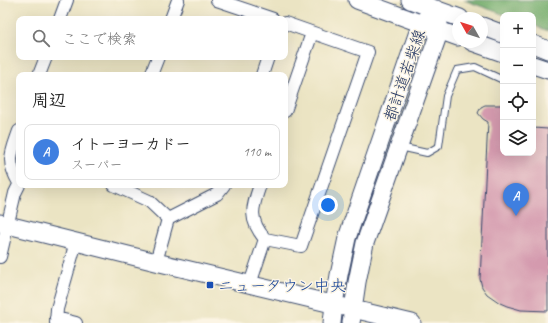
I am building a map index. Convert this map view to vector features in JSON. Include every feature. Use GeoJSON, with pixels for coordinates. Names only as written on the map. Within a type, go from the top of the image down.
{"type":"FeatureCollection","features":[{"type":"Feature","properties":{"kind":"street"},"geometry":{"type":"LineString","coordinates":[[61,16],[66,0]]}},
{"type":"Feature","properties":{"kind":"street"},"geometry":{"type":"LineString","coordinates":[[172,16],[178,0]]}},
{"type":"Feature","properties":{"kind":"street"},"geometry":{"type":"LineString","coordinates":[[217,0],[264,16]]}},
{"type":"Feature","properties":{"kind":"street"},"geometry":{"type":"LineString","coordinates":[[357,0],[452,35]]}},
{"type":"Feature","properties":{"kind":"street"},"geometry":{"type":"LineString","coordinates":[[410,0],[452,15]]}},
{"type":"Feature","properties":{"kind":"street","name":"都計道若柴線"},"geometry":{"type":"LineString","coordinates":[[332,323],[334,304],[347,238],[421,23],[436,9]]}},
{"type":"Feature","properties":{"kind":"street","name":"都計道若柴線"},"geometry":{"type":"LineString","coordinates":[[352,316],[356,282],[365,243],[440,30],[436,9]]}},
{"type":"Feature","properties":{"kind":"street"},"geometry":{"type":"LineString","coordinates":[[259,188],[252,213],[255,223],[265,239],[301,246],[368,52],[288,24]]}},
{"type":"Feature","properties":{"kind":"street"},"geometry":{"type":"LineString","coordinates":[[488,28],[500,33]]}},
{"type":"Feature","properties":{"kind":"street"},"geometry":{"type":"LineString","coordinates":[[288,102],[312,32]]}},
{"type":"Feature","properties":{"kind":"street"},"geometry":{"type":"LineString","coordinates":[[536,45],[548,50]]}},
{"type":"Feature","properties":{"kind":"street"},"geometry":{"type":"LineString","coordinates":[[488,48],[500,53]]}},
{"type":"Feature","properties":{"kind":"street"},"geometry":{"type":"LineString","coordinates":[[40,72],[45,60]]}},
{"type":"Feature","properties":{"kind":"street"},"geometry":{"type":"LineString","coordinates":[[152,72],[157,60]]}},
{"type":"Feature","properties":{"kind":"street"},"geometry":{"type":"LineString","coordinates":[[263,72],[267,60]]}},
{"type":"Feature","properties":{"kind":"street"},"geometry":{"type":"LineString","coordinates":[[536,66],[548,70]]}},
{"type":"Feature","properties":{"kind":"street"},"geometry":{"type":"LineString","coordinates":[[16,140],[11,154],[12,171],[16,178]]}},
{"type":"Feature","properties":{"kind":"street"},"geometry":{"type":"LineString","coordinates":[[0,257],[4,224],[18,188]]}},
{"type":"Feature","properties":{"kind":"street"},"geometry":{"type":"LineString","coordinates":[[121,188],[149,200],[168,219]]}},
{"type":"Feature","properties":{"kind":"street"},"geometry":{"type":"LineString","coordinates":[[156,262],[168,219],[217,194],[222,188]]}},
{"type":"Feature","properties":{"kind":"street"},"geometry":{"type":"LineString","coordinates":[[4,224],[334,304],[352,316],[412,323]]}},
{"type":"Feature","properties":{"kind":"street"},"geometry":{"type":"LineString","coordinates":[[250,284],[265,239]]}},
{"type":"Feature","properties":{"kind":"street"},"geometry":{"type":"LineString","coordinates":[[76,242],[57,309],[56,321],[76,323]]}},
{"type":"Feature","properties":{"kind":"lane"},"geometry":{"type":"LineString","coordinates":[[399,147],[427,153],[439,146],[446,96],[457,70],[475,67],[500,79]]}},
{"type":"Feature","properties":{"kind":"green space"},"geometry":{"type":"Polygon","coordinates":[[[464,0],[548,0],[548,31],[536,26],[536,12],[500,13],[464,0]]]}},
{"type":"Feature","properties":{"kind":"building"},"geometry":{"type":"Polygon","coordinates":[[[485,105],[500,105],[500,156],[536,156],[536,128],[548,129],[548,311],[521,310],[507,306],[487,294],[482,287],[480,279],[488,122],[478,113],[481,107],[485,105]]]}},
{"type":"Feature","properties":{"kind":"place","name":"イトーヨーカドー"},"geometry":{"type":"Point","coordinates":[516,216]}},
{"type":"Feature","properties":{"kind":"place","name":"ニュータウン中央"},"geometry":{"type":"Point","coordinates":[210,285]}}]}
